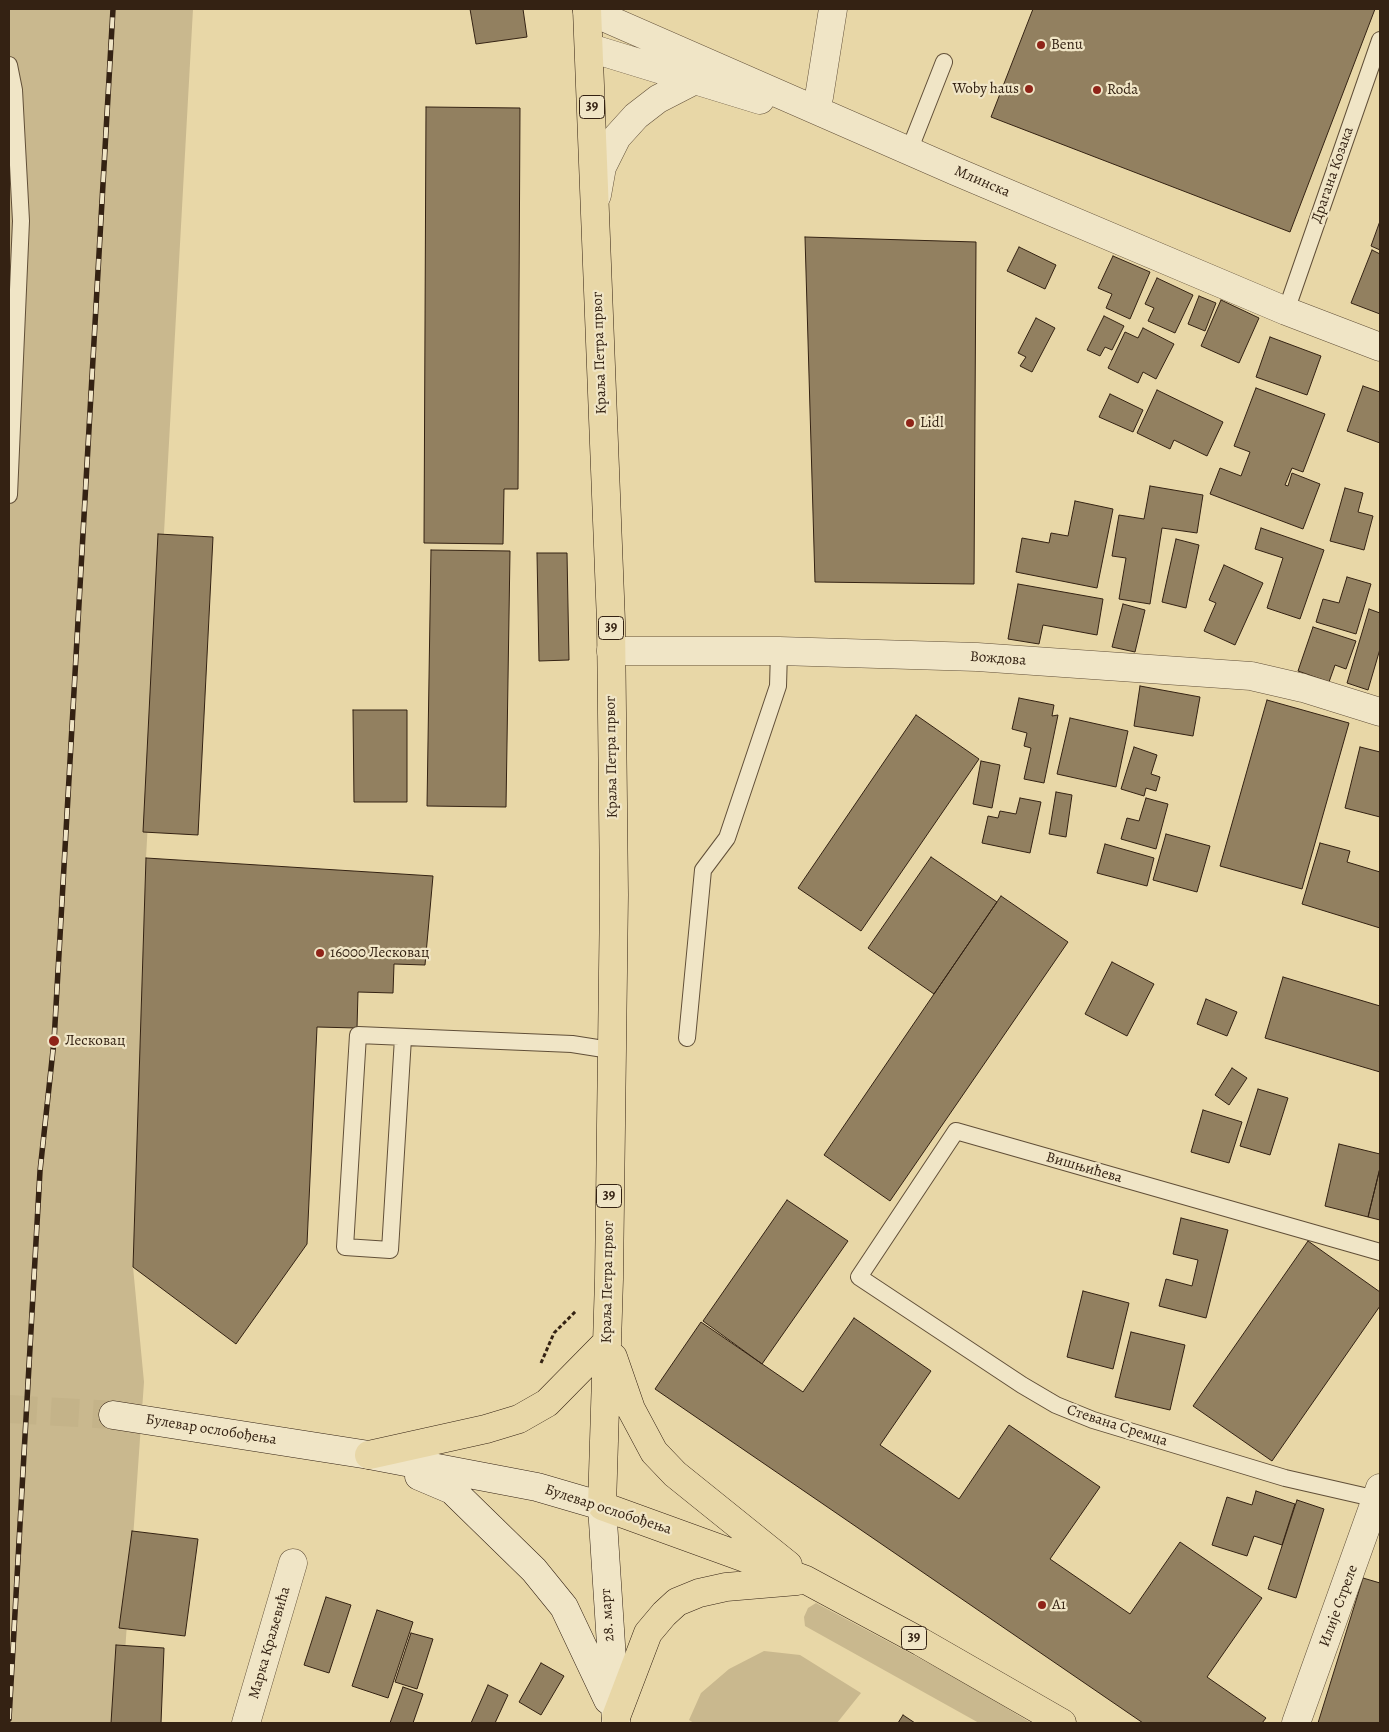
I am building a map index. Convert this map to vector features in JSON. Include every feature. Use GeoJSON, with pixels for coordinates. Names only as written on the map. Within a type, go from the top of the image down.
{"type":"FeatureCollection","features":[{"type":"Feature","properties":{"kind":"main road","name":"Краља Петра првог"},"geometry":{"type":"LineString","coordinates":[[587,9],[590,48],[594,206],[611,651],[614,895],[610,1050],[609,1280],[602,1506]]}},
{"type":"Feature","properties":{"kind":"main road"},"geometry":{"type":"LineString","coordinates":[[369,1455],[486,1429],[519,1419],[547,1403],[607,1342],[631,1409],[654,1452],[675,1474],[806,1580]]}},
{"type":"Feature","properties":{"kind":"main road","name":"Булевар ослобођења"},"geometry":{"type":"LineString","coordinates":[[602,1506],[806,1580],[946,1656],[1062,1723]]}},
{"type":"Feature","properties":{"kind":"main road"},"geometry":{"type":"LineString","coordinates":[[616,1720],[648,1633],[677,1602],[699,1593],[726,1587],[806,1580]]}},
{"type":"Feature","properties":{"kind":"street","name":"Млинска"},"geometry":{"type":"LineString","coordinates":[[587,9],[774,90],[809,100],[909,151],[1286,311],[1380,347]]}},
{"type":"Feature","properties":{"kind":"street"},"geometry":{"type":"LineString","coordinates":[[590,48],[772,104],[809,100],[833,9]]}},
{"type":"Feature","properties":{"kind":"street"},"geometry":{"type":"LineString","coordinates":[[594,206],[602,168],[617,137],[636,116],[658,99],[693,81]]}},
{"type":"Feature","properties":{"kind":"street","name":"Вождова"},"geometry":{"type":"LineString","coordinates":[[611,651],[779,650],[977,657],[1252,676],[1303,688],[1380,712]]}},
{"type":"Feature","properties":{"kind":"street","name":"Булевар ослобођења"},"geometry":{"type":"LineString","coordinates":[[113,1415],[369,1455],[537,1488],[602,1506]]}},
{"type":"Feature","properties":{"kind":"street"},"geometry":{"type":"LineString","coordinates":[[369,1455],[452,1490],[534,1570],[564,1607],[616,1720]]}},
{"type":"Feature","properties":{"kind":"street","name":"Илије Стреле"},"geometry":{"type":"LineString","coordinates":[[1296,1723],[1379,1494]]}},
{"type":"Feature","properties":{"kind":"street","name":"28. март"},"geometry":{"type":"LineString","coordinates":[[602,1506],[616,1720]]}},
{"type":"Feature","properties":{"kind":"street","name":"Марка Краљевића"},"geometry":{"type":"LineString","coordinates":[[246,1723],[293,1563]]}},
{"type":"Feature","properties":{"kind":"lane","name":"Драгана Козака"},"geometry":{"type":"LineString","coordinates":[[1286,311],[1380,40]]}},
{"type":"Feature","properties":{"kind":"lane"},"geometry":{"type":"LineString","coordinates":[[909,151],[944,62]]}},
{"type":"Feature","properties":{"kind":"lane"},"geometry":{"type":"LineString","coordinates":[[9,65],[14,90],[21,221],[9,495]]}},
{"type":"Feature","properties":{"kind":"lane"},"geometry":{"type":"LineString","coordinates":[[687,1038],[702,870],[727,838],[778,686],[779,650]]}},
{"type":"Feature","properties":{"kind":"lane"},"geometry":{"type":"LineString","coordinates":[[402,1038],[390,1250],[345,1247],[358,1035],[572,1044],[610,1050]]}},
{"type":"Feature","properties":{"kind":"lane","name":"Вишњићева"},"geometry":{"type":"LineString","coordinates":[[859,1277],[956,1131],[1380,1252]]}},
{"type":"Feature","properties":{"kind":"lane","name":"Стевана Сремца"},"geometry":{"type":"LineString","coordinates":[[859,1277],[1022,1385],[1056,1405],[1093,1420],[1285,1478],[1379,1494]]}},
{"type":"Feature","properties":{"kind":"path"},"geometry":{"type":"LineString","coordinates":[[539,1368],[554,1333],[609,1280]]}},
{"type":"Feature","properties":{"kind":"shaded area"},"geometry":{"type":"Polygon","coordinates":[[[10,9],[193,9],[146,858],[133,1267],[144,1382],[120,1723],[9,1723],[10,9]]]}},
{"type":"Feature","properties":{"kind":"shaded area"},"geometry":{"type":"Polygon","coordinates":[[[816,1603],[960,1680],[1031,1723],[979,1723],[805,1626],[804,1617],[808,1608],[816,1603]]]}},
{"type":"Feature","properties":{"kind":"shaded area"},"geometry":{"type":"Polygon","coordinates":[[[764,1651],[800,1655],[861,1693],[837,1723],[694,1723],[689,1720],[701,1693],[729,1669],[764,1651]]]}},
{"type":"Feature","properties":{"kind":"building"},"geometry":{"type":"Polygon","coordinates":[[[470,9],[523,9],[527,37],[476,44],[470,9]]]}},
{"type":"Feature","properties":{"kind":"building"},"geometry":{"type":"Polygon","coordinates":[[[1033,9],[1375,9],[1290,232],[991,117],[1033,9]]]}},
{"type":"Feature","properties":{"kind":"building"},"geometry":{"type":"Polygon","coordinates":[[[426,107],[520,108],[518,489],[504,489],[503,544],[424,543],[426,107]]]}},
{"type":"Feature","properties":{"kind":"building"},"geometry":{"type":"Polygon","coordinates":[[[1380,221],[1380,250],[1371,246],[1380,221]]]}},
{"type":"Feature","properties":{"kind":"building"},"geometry":{"type":"Polygon","coordinates":[[[805,237],[976,242],[974,584],[815,582],[805,237]]]}},
{"type":"Feature","properties":{"kind":"building"},"geometry":{"type":"Polygon","coordinates":[[[1019,247],[1056,265],[1045,289],[1007,271],[1019,247]]]}},
{"type":"Feature","properties":{"kind":"building"},"geometry":{"type":"Polygon","coordinates":[[[1372,250],[1380,254],[1380,314],[1351,303],[1372,250]]]}},
{"type":"Feature","properties":{"kind":"building"},"geometry":{"type":"Polygon","coordinates":[[[1113,256],[1150,272],[1130,319],[1106,308],[1112,294],[1098,288],[1113,256]]]}},
{"type":"Feature","properties":{"kind":"building"},"geometry":{"type":"Polygon","coordinates":[[[1157,278],[1193,295],[1175,333],[1148,321],[1154,308],[1145,304],[1157,278]]]}},
{"type":"Feature","properties":{"kind":"building"},"geometry":{"type":"Polygon","coordinates":[[[1199,296],[1216,303],[1205,331],[1188,324],[1199,296]]]}},
{"type":"Feature","properties":{"kind":"building"},"geometry":{"type":"Polygon","coordinates":[[[1221,300],[1259,318],[1239,363],[1201,346],[1221,300]]]}},
{"type":"Feature","properties":{"kind":"building"},"geometry":{"type":"Polygon","coordinates":[[[1104,316],[1124,326],[1112,350],[1105,347],[1100,356],[1087,350],[1104,316]]]}},
{"type":"Feature","properties":{"kind":"building"},"geometry":{"type":"Polygon","coordinates":[[[1036,318],[1055,328],[1032,372],[1020,366],[1026,357],[1018,353],[1036,318]]]}},
{"type":"Feature","properties":{"kind":"building"},"geometry":{"type":"Polygon","coordinates":[[[1143,328],[1174,344],[1156,379],[1143,372],[1138,383],[1108,368],[1125,332],[1138,338],[1143,328]]]}},
{"type":"Feature","properties":{"kind":"building"},"geometry":{"type":"Polygon","coordinates":[[[1270,337],[1321,356],[1307,395],[1256,377],[1270,337]]]}},
{"type":"Feature","properties":{"kind":"building"},"geometry":{"type":"Polygon","coordinates":[[[1363,386],[1380,392],[1380,443],[1347,431],[1363,386]]]}},
{"type":"Feature","properties":{"kind":"building"},"geometry":{"type":"Polygon","coordinates":[[[1256,388],[1325,414],[1303,472],[1292,468],[1285,485],[1288,486],[1292,473],[1320,484],[1303,529],[1210,494],[1220,468],[1241,476],[1250,452],[1234,446],[1256,388]]]}},
{"type":"Feature","properties":{"kind":"building"},"geometry":{"type":"Polygon","coordinates":[[[1157,390],[1223,422],[1207,456],[1174,440],[1170,449],[1137,433],[1157,390]]]}},
{"type":"Feature","properties":{"kind":"building"},"geometry":{"type":"Polygon","coordinates":[[[1110,394],[1143,410],[1133,432],[1099,417],[1110,394]]]}},
{"type":"Feature","properties":{"kind":"building"},"geometry":{"type":"Polygon","coordinates":[[[1150,486],[1203,495],[1197,533],[1162,528],[1150,604],[1119,599],[1126,558],[1112,556],[1119,515],[1144,519],[1150,486]]]}},
{"type":"Feature","properties":{"kind":"building"},"geometry":{"type":"Polygon","coordinates":[[[1345,488],[1363,493],[1358,512],[1373,516],[1364,550],[1330,541],[1345,488]]]}},
{"type":"Feature","properties":{"kind":"building"},"geometry":{"type":"Polygon","coordinates":[[[1075,501],[1113,509],[1097,588],[1016,572],[1022,538],[1049,543],[1051,533],[1068,536],[1075,501]]]}},
{"type":"Feature","properties":{"kind":"building"},"geometry":{"type":"Polygon","coordinates":[[[1261,528],[1324,550],[1300,619],[1267,608],[1283,558],[1255,549],[1261,528]]]}},
{"type":"Feature","properties":{"kind":"building"},"geometry":{"type":"Polygon","coordinates":[[[158,534],[213,537],[198,835],[143,832],[158,534]]]}},
{"type":"Feature","properties":{"kind":"building"},"geometry":{"type":"Polygon","coordinates":[[[1176,539],[1199,545],[1186,608],[1162,602],[1176,539]]]}},
{"type":"Feature","properties":{"kind":"building"},"geometry":{"type":"Polygon","coordinates":[[[431,550],[510,551],[506,807],[427,806],[431,550]]]}},
{"type":"Feature","properties":{"kind":"building"},"geometry":{"type":"Polygon","coordinates":[[[537,553],[567,553],[569,660],[539,661],[537,553]]]}},
{"type":"Feature","properties":{"kind":"building"},"geometry":{"type":"Polygon","coordinates":[[[1224,565],[1263,583],[1235,645],[1204,631],[1216,603],[1209,600],[1224,565]]]}},
{"type":"Feature","properties":{"kind":"building"},"geometry":{"type":"Polygon","coordinates":[[[1347,577],[1371,584],[1356,634],[1316,622],[1323,599],[1339,603],[1347,577]]]}},
{"type":"Feature","properties":{"kind":"building"},"geometry":{"type":"Polygon","coordinates":[[[1018,584],[1103,599],[1097,635],[1043,625],[1039,644],[1008,639],[1018,584]]]}},
{"type":"Feature","properties":{"kind":"building"},"geometry":{"type":"Polygon","coordinates":[[[1123,604],[1145,610],[1135,652],[1112,647],[1123,604]]]}},
{"type":"Feature","properties":{"kind":"building"},"geometry":{"type":"Polygon","coordinates":[[[1369,609],[1380,613],[1380,649],[1368,690],[1347,683],[1369,609]]]}},
{"type":"Feature","properties":{"kind":"building"},"geometry":{"type":"Polygon","coordinates":[[[1313,627],[1356,641],[1346,669],[1335,665],[1329,682],[1298,671],[1313,627]]]}},
{"type":"Feature","properties":{"kind":"building"},"geometry":{"type":"Polygon","coordinates":[[[1140,686],[1200,697],[1193,736],[1134,726],[1140,686]]]}},
{"type":"Feature","properties":{"kind":"building"},"geometry":{"type":"Polygon","coordinates":[[[1019,698],[1054,705],[1052,716],[1058,715],[1044,783],[1024,779],[1031,748],[1024,746],[1027,733],[1012,729],[1019,698]]]}},
{"type":"Feature","properties":{"kind":"building"},"geometry":{"type":"Polygon","coordinates":[[[1267,700],[1349,723],[1302,889],[1220,866],[1267,700]]]}},
{"type":"Feature","properties":{"kind":"building"},"geometry":{"type":"Polygon","coordinates":[[[353,710],[407,710],[407,802],[354,802],[353,710]]]}},
{"type":"Feature","properties":{"kind":"building"},"geometry":{"type":"Polygon","coordinates":[[[916,715],[979,759],[861,931],[798,888],[916,715]]]}},
{"type":"Feature","properties":{"kind":"building"},"geometry":{"type":"Polygon","coordinates":[[[1070,718],[1128,731],[1116,787],[1057,774],[1070,718]]]}},
{"type":"Feature","properties":{"kind":"building"},"geometry":{"type":"Polygon","coordinates":[[[1134,747],[1157,755],[1151,774],[1160,777],[1156,791],[1146,788],[1144,796],[1121,789],[1134,747]]]}},
{"type":"Feature","properties":{"kind":"building"},"geometry":{"type":"Polygon","coordinates":[[[1360,747],[1380,752],[1380,817],[1345,808],[1360,747]]]}},
{"type":"Feature","properties":{"kind":"building"},"geometry":{"type":"Polygon","coordinates":[[[981,761],[1000,765],[992,808],[973,804],[981,761]]]}},
{"type":"Feature","properties":{"kind":"building"},"geometry":{"type":"Polygon","coordinates":[[[1056,792],[1072,795],[1066,837],[1049,834],[1056,792]]]}},
{"type":"Feature","properties":{"kind":"building"},"geometry":{"type":"Polygon","coordinates":[[[1020,798],[1041,802],[1030,853],[982,843],[988,816],[998,818],[1000,811],[1016,814],[1020,798]]]}},
{"type":"Feature","properties":{"kind":"building"},"geometry":{"type":"Polygon","coordinates":[[[1146,798],[1168,804],[1156,849],[1121,839],[1127,818],[1139,821],[1146,798]]]}},
{"type":"Feature","properties":{"kind":"building"},"geometry":{"type":"Polygon","coordinates":[[[1166,834],[1210,846],[1197,892],[1153,880],[1166,834]]]}},
{"type":"Feature","properties":{"kind":"building"},"geometry":{"type":"Polygon","coordinates":[[[1320,843],[1350,851],[1347,862],[1380,872],[1380,928],[1302,904],[1320,843]]]}},
{"type":"Feature","properties":{"kind":"building"},"geometry":{"type":"Polygon","coordinates":[[[1105,844],[1154,858],[1147,886],[1097,873],[1105,844]]]}},
{"type":"Feature","properties":{"kind":"building"},"geometry":{"type":"Polygon","coordinates":[[[931,857],[997,902],[934,994],[868,948],[931,857]]]}},
{"type":"Feature","properties":{"kind":"building"},"geometry":{"type":"Polygon","coordinates":[[[146,858],[433,876],[425,965],[394,964],[393,993],[358,992],[357,1028],[317,1027],[307,1244],[236,1344],[133,1267],[146,858]]]}},
{"type":"Feature","properties":{"kind":"building"},"geometry":{"type":"Polygon","coordinates":[[[1001,896],[1068,942],[890,1201],[824,1155],[1001,896]]]}},
{"type":"Feature","properties":{"kind":"building"},"geometry":{"type":"Polygon","coordinates":[[[1112,962],[1154,984],[1127,1036],[1085,1014],[1112,962]]]}},
{"type":"Feature","properties":{"kind":"building"},"geometry":{"type":"Polygon","coordinates":[[[1283,977],[1380,1006],[1380,1072],[1265,1038],[1283,977]]]}},
{"type":"Feature","properties":{"kind":"building"},"geometry":{"type":"Polygon","coordinates":[[[1206,999],[1237,1012],[1227,1036],[1197,1024],[1206,999]]]}},
{"type":"Feature","properties":{"kind":"building"},"geometry":{"type":"Polygon","coordinates":[[[1232,1068],[1247,1078],[1229,1105],[1215,1095],[1232,1068]]]}},
{"type":"Feature","properties":{"kind":"building"},"geometry":{"type":"Polygon","coordinates":[[[1258,1089],[1288,1098],[1270,1155],[1240,1146],[1258,1089]]]}},
{"type":"Feature","properties":{"kind":"building"},"geometry":{"type":"Polygon","coordinates":[[[1203,1110],[1242,1122],[1229,1163],[1191,1152],[1203,1110]]]}},
{"type":"Feature","properties":{"kind":"building"},"geometry":{"type":"Polygon","coordinates":[[[1339,1144],[1380,1154],[1380,1168],[1368,1217],[1325,1206],[1339,1144]]]}},
{"type":"Feature","properties":{"kind":"building"},"geometry":{"type":"Polygon","coordinates":[[[1380,1168],[1380,1220],[1368,1217],[1380,1168]]]}},
{"type":"Feature","properties":{"kind":"building"},"geometry":{"type":"Polygon","coordinates":[[[787,1200],[848,1241],[762,1364],[703,1321],[787,1200]]]}},
{"type":"Feature","properties":{"kind":"building"},"geometry":{"type":"Polygon","coordinates":[[[1181,1218],[1228,1230],[1206,1318],[1159,1306],[1166,1279],[1192,1286],[1198,1260],[1173,1254],[1181,1218]]]}},
{"type":"Feature","properties":{"kind":"building"},"geometry":{"type":"Polygon","coordinates":[[[1308,1241],[1380,1292],[1380,1306],[1272,1461],[1193,1406],[1308,1241]]]}},
{"type":"Feature","properties":{"kind":"building"},"geometry":{"type":"Polygon","coordinates":[[[1083,1291],[1129,1303],[1113,1369],[1067,1357],[1083,1291]]]}},
{"type":"Feature","properties":{"kind":"building"},"geometry":{"type":"Polygon","coordinates":[[[854,1318],[931,1371],[880,1445],[959,1499],[1009,1425],[1100,1487],[1050,1559],[1130,1614],[1180,1542],[1262,1598],[1207,1677],[1266,1718],[1262,1723],[1143,1723],[655,1389],[701,1322],[803,1392],[854,1318]]]}},
{"type":"Feature","properties":{"kind":"building"},"geometry":{"type":"Polygon","coordinates":[[[1131,1332],[1185,1345],[1170,1410],[1115,1397],[1131,1332]]]}},
{"type":"Feature","properties":{"kind":"building"},"geometry":{"type":"Polygon","coordinates":[[[1256,1491],[1295,1504],[1282,1545],[1254,1536],[1247,1556],[1212,1545],[1227,1497],[1252,1505],[1256,1491]]]}},
{"type":"Feature","properties":{"kind":"building"},"geometry":{"type":"Polygon","coordinates":[[[1297,1500],[1324,1509],[1296,1598],[1268,1589],[1297,1500]]]}},
{"type":"Feature","properties":{"kind":"building"},"geometry":{"type":"Polygon","coordinates":[[[132,1531],[198,1539],[185,1636],[119,1628],[132,1531]]]}},
{"type":"Feature","properties":{"kind":"building"},"geometry":{"type":"Polygon","coordinates":[[[1363,1578],[1380,1583],[1380,1723],[1318,1723],[1363,1578]]]}},
{"type":"Feature","properties":{"kind":"building"},"geometry":{"type":"Polygon","coordinates":[[[326,1597],[351,1605],[329,1673],[304,1665],[326,1597]]]}},
{"type":"Feature","properties":{"kind":"building"},"geometry":{"type":"Polygon","coordinates":[[[377,1610],[413,1622],[388,1698],[352,1686],[377,1610]]]}},
{"type":"Feature","properties":{"kind":"building"},"geometry":{"type":"Polygon","coordinates":[[[411,1633],[433,1639],[417,1689],[395,1682],[411,1633]]]}},
{"type":"Feature","properties":{"kind":"building"},"geometry":{"type":"Polygon","coordinates":[[[116,1645],[164,1648],[161,1723],[111,1723],[116,1645]]]}},
{"type":"Feature","properties":{"kind":"building"},"geometry":{"type":"Polygon","coordinates":[[[541,1663],[564,1676],[541,1715],[519,1702],[541,1663]]]}},
{"type":"Feature","properties":{"kind":"building"},"geometry":{"type":"Polygon","coordinates":[[[488,1685],[508,1695],[495,1723],[471,1723],[488,1685]]]}},
{"type":"Feature","properties":{"kind":"building"},"geometry":{"type":"Polygon","coordinates":[[[403,1687],[423,1694],[413,1723],[390,1723],[403,1687]]]}},
{"type":"Feature","properties":{"kind":"building"},"geometry":{"type":"Polygon","coordinates":[[[903,1715],[915,1723],[898,1723],[903,1715]]]}},
{"type":"Feature","properties":{"kind":"tunnel"},"geometry":{"type":"LineString","coordinates":[[9,1409],[113,1415]]}},
{"type":"Feature","properties":{"kind":"railway"},"geometry":{"type":"LineString","coordinates":[[9,1719],[40,1171],[54,1041],[113,9]]}},
{"type":"Feature","properties":{"kind":"place","name":"Benu"},"geometry":{"type":"Point","coordinates":[1041,45]}},
{"type":"Feature","properties":{"kind":"place","name":"Woby haus"},"geometry":{"type":"Point","coordinates":[1029,89]}},
{"type":"Feature","properties":{"kind":"place","name":"Roda"},"geometry":{"type":"Point","coordinates":[1097,90]}},
{"type":"Feature","properties":{"kind":"place","name":"Lidl"},"geometry":{"type":"Point","coordinates":[910,423]}},
{"type":"Feature","properties":{"kind":"place","name":"16000 Лесковац"},"geometry":{"type":"Point","coordinates":[320,953]}},
{"type":"Feature","properties":{"kind":"place","name":"Лесковац"},"geometry":{"type":"Point","coordinates":[54,1041]}},
{"type":"Feature","properties":{"kind":"place","name":"A1"},"geometry":{"type":"Point","coordinates":[1042,1605]}}]}
